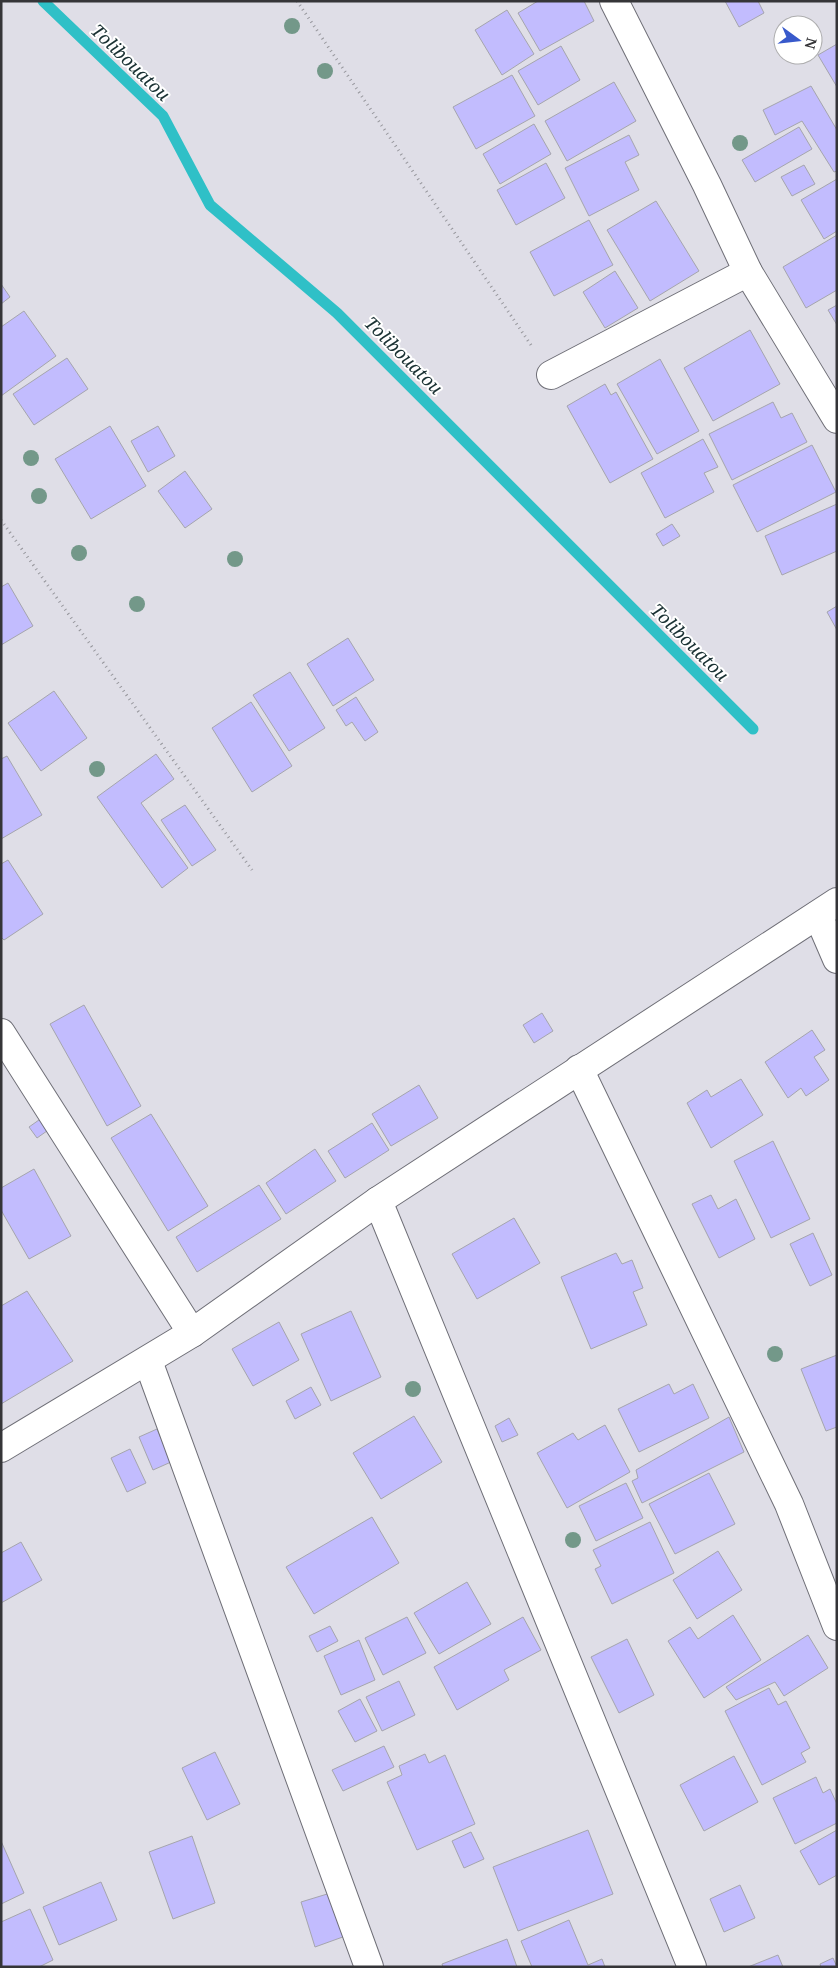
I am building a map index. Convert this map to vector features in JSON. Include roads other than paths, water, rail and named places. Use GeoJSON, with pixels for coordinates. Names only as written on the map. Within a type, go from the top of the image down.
{"type":"FeatureCollection","features":[{"type":"Feature","properties":{"kind":"street"},"geometry":{"type":"LineString","coordinates":[[614,1],[707,185],[748,272],[837,419]]}},
{"type":"Feature","properties":{"kind":"street"},"geometry":{"type":"LineString","coordinates":[[551,375],[748,272]]}},
{"type":"Feature","properties":{"kind":"street"},"geometry":{"type":"LineString","coordinates":[[1,1448],[192,1333],[378,1201],[827,909],[837,959]]}},
{"type":"Feature","properties":{"kind":"street"},"geometry":{"type":"LineString","coordinates":[[1,1033],[192,1333]]}},
{"type":"Feature","properties":{"kind":"street"},"geometry":{"type":"LineString","coordinates":[[579,1069],[789,1504],[837,1626]]}},
{"type":"Feature","properties":{"kind":"street"},"geometry":{"type":"LineString","coordinates":[[378,1201],[692,1967]]}},
{"type":"Feature","properties":{"kind":"street"},"geometry":{"type":"LineString","coordinates":[[148,1361],[369,1967]]}},
{"type":"Feature","properties":{"kind":"waterway","name":"Tolibouatou"},"geometry":{"type":"LineString","coordinates":[[43,1],[163,116],[210,205],[337,313],[753,729]]}}]}
